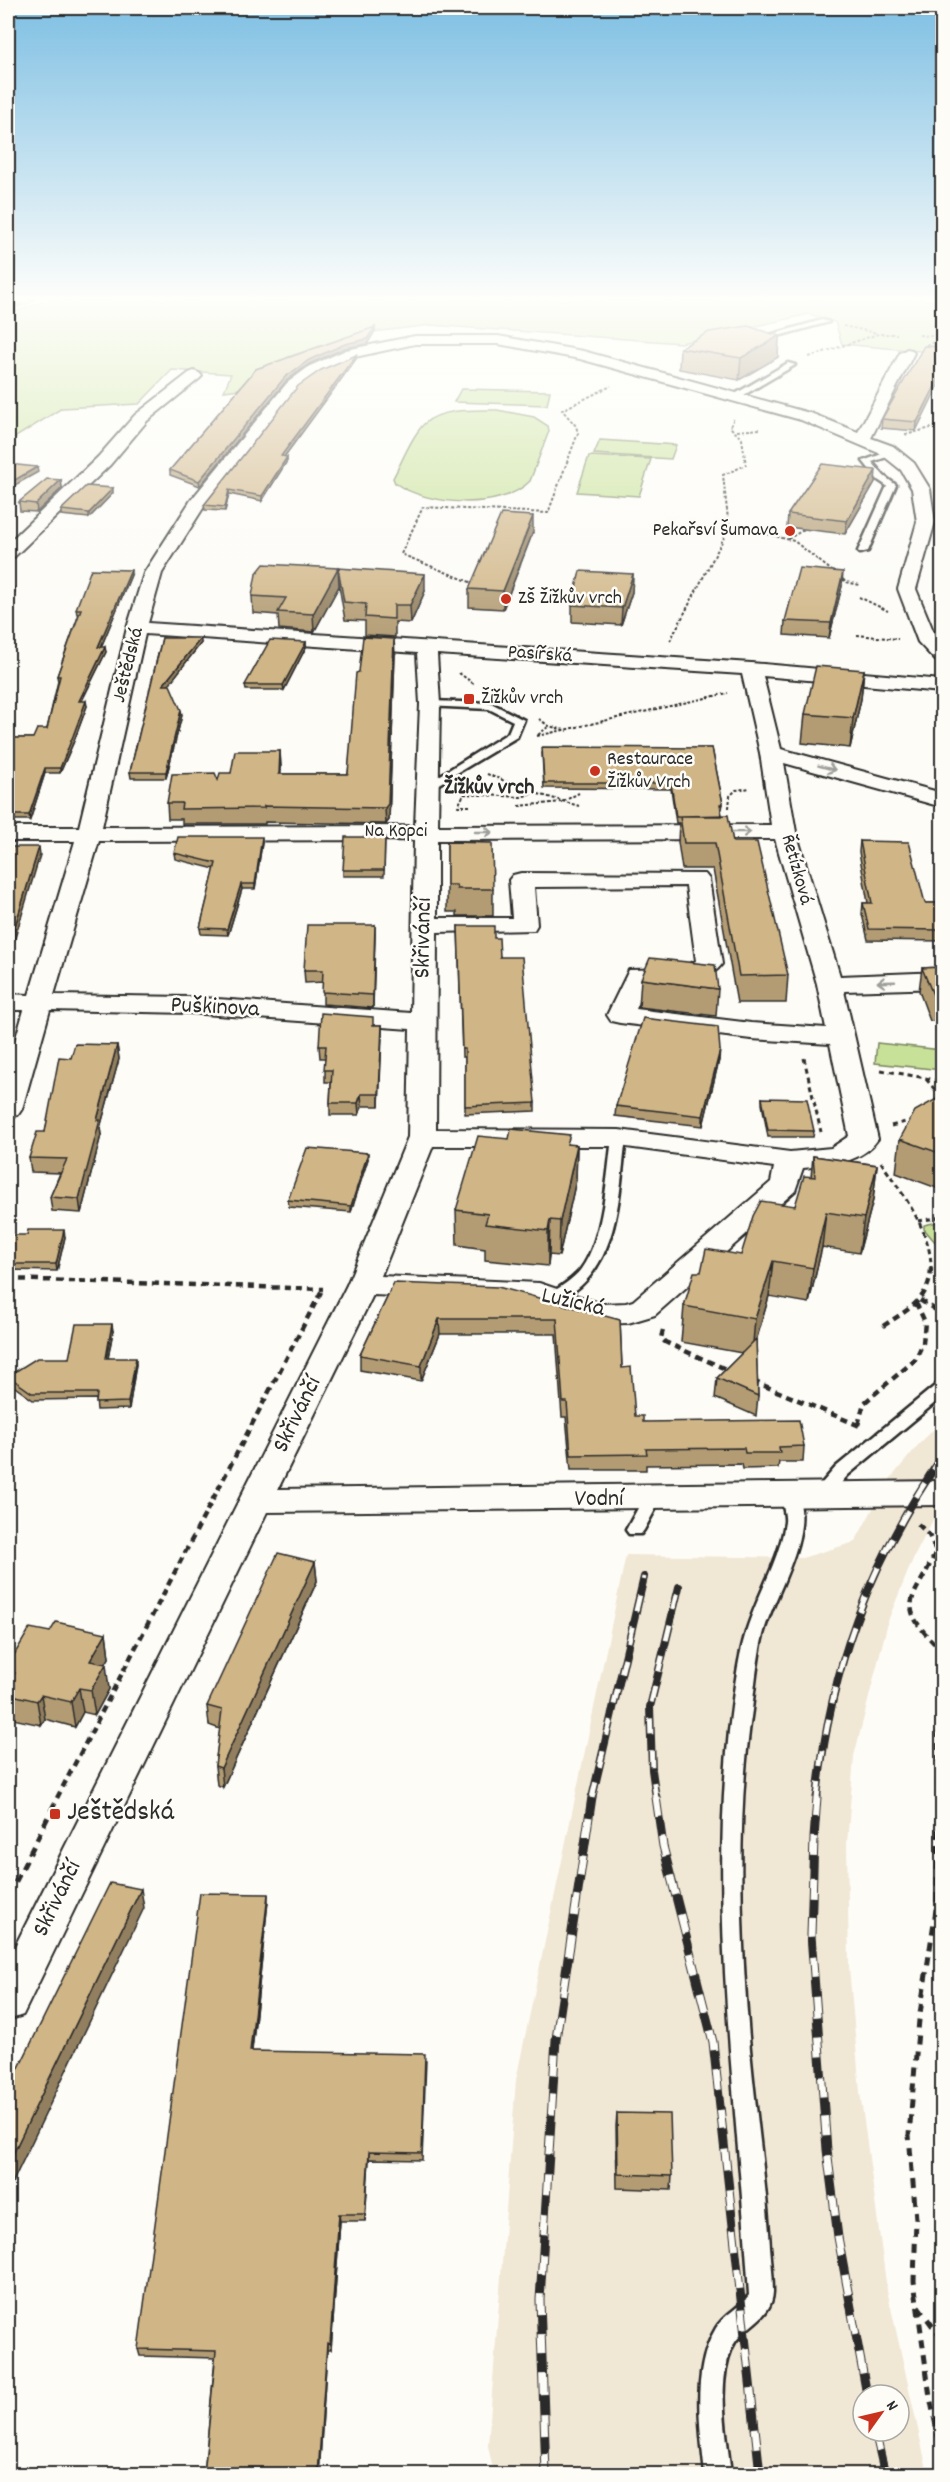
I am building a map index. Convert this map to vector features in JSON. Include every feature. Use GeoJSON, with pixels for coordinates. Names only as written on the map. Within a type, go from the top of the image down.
{"type":"FeatureCollection","features":[{"type":"Feature","properties":{"kind":"street"},"geometry":{"type":"LineString","coordinates":[[8,554],[104,460],[144,416]]}},
{"type":"Feature","properties":{"kind":"street","name":"Ještědská"},"geometry":{"type":"LineString","coordinates":[[8,1109],[89,834],[137,628],[153,573],[200,500],[268,416]]}},
{"type":"Feature","properties":{"kind":"street","name":"Ještědská"},"geometry":{"type":"LineString","coordinates":[[803,416],[862,439],[890,453],[908,467],[921,489],[926,522],[907,589],[928,642]]}},
{"type":"Feature","properties":{"kind":"street"},"geometry":{"type":"LineString","coordinates":[[862,439],[874,416]]}},
{"type":"Feature","properties":{"kind":"street","name":"Pasířská"},"geometry":{"type":"LineString","coordinates":[[137,628],[751,669],[942,686]]}},
{"type":"Feature","properties":{"kind":"street"},"geometry":{"type":"LineString","coordinates":[[928,642],[942,656]]}},
{"type":"Feature","properties":{"kind":"street","name":"Skřivánčí"},"geometry":{"type":"LineString","coordinates":[[9,1983],[256,1500],[362,1285],[422,1137],[424,925],[430,704],[427,647]]}},
{"type":"Feature","properties":{"kind":"street","name":"Řetízková"},"geometry":{"type":"LineString","coordinates":[[751,669],[771,753],[784,832],[830,984],[829,1036],[847,1065],[863,1133]]}},
{"type":"Feature","properties":{"kind":"street"},"geometry":{"type":"LineString","coordinates":[[771,753],[942,800]]}},
{"type":"Feature","properties":{"kind":"street","name":"Na Kopci"},"geometry":{"type":"LineString","coordinates":[[8,834],[784,832]]}},
{"type":"Feature","properties":{"kind":"street"},"geometry":{"type":"LineString","coordinates":[[424,925],[525,925],[521,880],[697,879],[709,964],[678,978],[638,975],[620,1015],[751,1031],[829,1036]]}},
{"type":"Feature","properties":{"kind":"street"},"geometry":{"type":"LineString","coordinates":[[830,984],[942,980]]}},
{"type":"Feature","properties":{"kind":"street","name":"Puškinova"},"geometry":{"type":"LineString","coordinates":[[8,1002],[189,1005],[423,1022]]}},
{"type":"Feature","properties":{"kind":"street"},"geometry":{"type":"LineString","coordinates":[[422,1137],[619,1138],[790,1161],[829,1145],[864,1139],[863,1133]]}},
{"type":"Feature","properties":{"kind":"street","name":"Lužická"},"geometry":{"type":"LineString","coordinates":[[362,1285],[539,1293],[599,1314],[628,1312],[644,1308],[785,1185],[790,1161]]}},
{"type":"Feature","properties":{"kind":"street","name":"Vodní"},"geometry":{"type":"LineString","coordinates":[[256,1500],[303,1502],[652,1499],[942,1493]]}},
{"type":"Feature","properties":{"kind":"lane"},"geometry":{"type":"LineString","coordinates":[[862,551],[892,485],[881,478],[867,461],[890,453]]}},
{"type":"Feature","properties":{"kind":"lane"},"geometry":{"type":"LineString","coordinates":[[427,796],[513,735],[519,720],[491,706],[430,704]]}},
{"type":"Feature","properties":{"kind":"lane"},"geometry":{"type":"LineString","coordinates":[[554,1298],[589,1270],[598,1249],[613,1181],[619,1138]]}},
{"type":"Feature","properties":{"kind":"lane"},"geometry":{"type":"LineString","coordinates":[[822,1494],[842,1471],[942,1389]]}},
{"type":"Feature","properties":{"kind":"lane"},"geometry":{"type":"LineString","coordinates":[[718,2475],[713,2379],[718,2356],[725,2336],[754,2310],[761,2295],[753,2170],[737,2024],[731,1859],[739,1730],[754,1635],[779,1572],[794,1520],[789,1495]]}},
{"type":"Feature","properties":{"kind":"lane"},"geometry":{"type":"LineString","coordinates":[[635,1530],[652,1499]]}},
{"type":"Feature","properties":{"kind":"path"},"geometry":{"type":"LineString","coordinates":[[478,585],[401,554],[423,507],[549,513],[578,433],[576,426],[567,416]]}},
{"type":"Feature","properties":{"kind":"path"},"geometry":{"type":"LineString","coordinates":[[659,663],[729,528],[723,475],[746,465],[746,446],[737,431],[730,427],[733,416]]}},
{"type":"Feature","properties":{"kind":"path"},"geometry":{"type":"LineString","coordinates":[[737,431],[752,429]]}},
{"type":"Feature","properties":{"kind":"path"},"geometry":{"type":"LineString","coordinates":[[728,524],[794,541],[846,582],[860,585]]}},
{"type":"Feature","properties":{"kind":"path"},"geometry":{"type":"LineString","coordinates":[[787,539],[805,530]]}},
{"type":"Feature","properties":{"kind":"path"},"geometry":{"type":"LineString","coordinates":[[857,635],[928,642]]}},
{"type":"Feature","properties":{"kind":"path"},"geometry":{"type":"LineString","coordinates":[[457,665],[459,674],[482,688]]}},
{"type":"Feature","properties":{"kind":"path"},"geometry":{"type":"LineString","coordinates":[[537,736],[568,731],[734,692]]}},
{"type":"Feature","properties":{"kind":"path"},"geometry":{"type":"LineString","coordinates":[[534,716],[549,726],[568,731]]}},
{"type":"Feature","properties":{"kind":"path"},"geometry":{"type":"LineString","coordinates":[[527,741],[549,726]]}},
{"type":"Feature","properties":{"kind":"path"},"geometry":{"type":"LineString","coordinates":[[458,806],[464,794],[486,774],[534,793],[581,807]]}},
{"type":"Feature","properties":{"kind":"path"},"geometry":{"type":"LineString","coordinates":[[724,813],[730,810],[730,796],[736,790],[753,788]]}},
{"type":"Feature","properties":{"kind":"path"},"geometry":{"type":"LineString","coordinates":[[464,794],[521,797],[534,793]]}},
{"type":"Feature","properties":{"kind":"path"},"geometry":{"type":"LineString","coordinates":[[509,806],[562,802],[579,793]]}},
{"type":"Feature","properties":{"kind":"path"},"geometry":{"type":"LineString","coordinates":[[427,796],[458,806],[471,813]]}},
{"type":"Feature","properties":{"kind":"path"},"geometry":{"type":"LineString","coordinates":[[458,806],[478,806]]}},
{"type":"Feature","properties":{"kind":"path"},"geometry":{"type":"LineString","coordinates":[[829,1036],[822,1055],[804,1057],[829,1145]]}},
{"type":"Feature","properties":{"kind":"path"},"geometry":{"type":"LineString","coordinates":[[847,1065],[942,1081]]}},
{"type":"Feature","properties":{"kind":"path"},"geometry":{"type":"LineString","coordinates":[[925,1078],[942,1098]]}},
{"type":"Feature","properties":{"kind":"path"},"geometry":{"type":"LineString","coordinates":[[863,1133],[922,1118]]}},
{"type":"Feature","properties":{"kind":"path"},"geometry":{"type":"LineString","coordinates":[[881,1161],[918,1221],[930,1247],[934,1271],[932,1282],[918,1302],[883,1326]]}},
{"type":"Feature","properties":{"kind":"path"},"geometry":{"type":"LineString","coordinates":[[918,1221],[942,1217]]}},
{"type":"Feature","properties":{"kind":"path"},"geometry":{"type":"LineString","coordinates":[[8,1279],[322,1289]]}},
{"type":"Feature","properties":{"kind":"path"},"geometry":{"type":"LineString","coordinates":[[8,1897],[36,1838],[328,1279]]}},
{"type":"Feature","properties":{"kind":"path"},"geometry":{"type":"LineString","coordinates":[[918,1302],[942,1314]]}},
{"type":"Feature","properties":{"kind":"path"},"geometry":{"type":"LineString","coordinates":[[858,1425],[864,1403],[915,1360],[923,1343],[926,1322],[918,1302]]}},
{"type":"Feature","properties":{"kind":"path"},"geometry":{"type":"LineString","coordinates":[[666,1320],[661,1338],[665,1342],[738,1374]]}},
{"type":"Feature","properties":{"kind":"path"},"geometry":{"type":"LineString","coordinates":[[749,1379],[864,1428]]}},
{"type":"Feature","properties":{"kind":"path"},"geometry":{"type":"LineString","coordinates":[[913,1519],[929,1535],[936,1551],[932,1564],[911,1597],[912,1616],[942,1651]]}},
{"type":"Feature","properties":{"kind":"path"},"geometry":{"type":"LineString","coordinates":[[942,1700],[938,1714],[937,1903],[919,2020],[909,2135],[916,2219],[914,2281],[930,2397],[942,2455]]}},
{"type":"Feature","properties":{"kind":"path"},"geometry":{"type":"LineString","coordinates":[[917,2306],[942,2339]]}},
{"type":"Feature","properties":{"kind":"shaded area"},"geometry":{"type":"Polygon","coordinates":[[[942,1421],[942,1502],[913,1559],[889,1618],[854,1756],[847,1844],[849,1967],[860,2092],[887,2290],[908,2383],[851,2383],[851,2443],[911,2443],[911,2398],[928,2474],[494,2474],[488,2446],[516,2080],[626,1555],[802,1558],[855,1542],[887,1483],[919,1444],[942,1421]]]}},
{"type":"Feature","properties":{"kind":"green space"},"geometry":{"type":"Polygon","coordinates":[[[8,416],[50,416],[8,442],[8,416]]]}},
{"type":"Feature","properties":{"kind":"green space"},"geometry":{"type":"Polygon","coordinates":[[[437,416],[528,416],[548,426],[549,431],[530,481],[517,491],[483,501],[444,500],[409,491],[395,483],[393,478],[419,429],[437,416]]]}},
{"type":"Feature","properties":{"kind":"green space"},"geometry":{"type":"Polygon","coordinates":[[[600,440],[676,445],[671,459],[594,454],[600,440]]]}},
{"type":"Feature","properties":{"kind":"green space"},"geometry":{"type":"Polygon","coordinates":[[[589,456],[651,459],[639,496],[577,492],[589,456]]]}},
{"type":"Feature","properties":{"kind":"green space"},"geometry":{"type":"Polygon","coordinates":[[[877,1043],[942,1050],[942,1070],[875,1063],[877,1043]]]}},
{"type":"Feature","properties":{"kind":"green space"},"geometry":{"type":"Polygon","coordinates":[[[942,1221],[942,1250],[924,1229],[924,1225],[942,1221]]]}},
{"type":"Feature","properties":{"kind":"building"},"geometry":{"type":"Polygon","coordinates":[[[216,416],[253,416],[199,481],[170,470],[216,416]]]}},
{"type":"Feature","properties":{"kind":"building"},"geometry":{"type":"Polygon","coordinates":[[[274,416],[311,416],[281,456],[287,457],[262,496],[229,490],[225,507],[204,505],[274,416]]]}},
{"type":"Feature","properties":{"kind":"building"},"geometry":{"type":"Polygon","coordinates":[[[884,416],[920,416],[917,422],[882,419],[884,416]]]}},
{"type":"Feature","properties":{"kind":"building"},"geometry":{"type":"Polygon","coordinates":[[[8,464],[37,467],[8,484],[8,464]]]}},
{"type":"Feature","properties":{"kind":"building"},"geometry":{"type":"Polygon","coordinates":[[[822,464],[876,470],[847,521],[788,514],[822,464]]]}},
{"type":"Feature","properties":{"kind":"building"},"geometry":{"type":"Polygon","coordinates":[[[47,479],[61,480],[36,504],[19,502],[47,479]]]}},
{"type":"Feature","properties":{"kind":"building"},"geometry":{"type":"Polygon","coordinates":[[[86,486],[113,488],[89,513],[61,510],[86,486]]]}},
{"type":"Feature","properties":{"kind":"building"},"geometry":{"type":"Polygon","coordinates":[[[501,514],[533,516],[503,591],[469,589],[501,514]]]}},
{"type":"Feature","properties":{"kind":"building"},"geometry":{"type":"Polygon","coordinates":[[[264,564],[338,568],[313,614],[278,612],[286,598],[252,596],[256,574],[264,564]]]}},
{"type":"Feature","properties":{"kind":"building"},"geometry":{"type":"Polygon","coordinates":[[[338,568],[425,574],[410,605],[394,605],[394,619],[365,617],[366,604],[344,602],[338,568]]]}},
{"type":"Feature","properties":{"kind":"building"},"geometry":{"type":"Polygon","coordinates":[[[799,568],[843,572],[831,623],[785,621],[799,568]]]}},
{"type":"Feature","properties":{"kind":"building"},"geometry":{"type":"Polygon","coordinates":[[[91,569],[131,570],[98,647],[105,647],[79,701],[86,701],[60,768],[45,768],[29,815],[8,815],[8,738],[33,738],[37,729],[47,729],[60,676],[57,676],[81,609],[76,609],[91,569]]]}},
{"type":"Feature","properties":{"kind":"building"},"geometry":{"type":"Polygon","coordinates":[[[580,571],[633,574],[622,608],[572,605],[580,571]]]}},
{"type":"Feature","properties":{"kind":"building"},"geometry":{"type":"Polygon","coordinates":[[[363,637],[394,639],[388,804],[385,808],[264,806],[264,808],[181,809],[182,803],[167,803],[172,774],[215,773],[218,780],[220,773],[231,773],[235,751],[280,751],[279,774],[348,774],[356,673],[359,672],[363,637]]]}},
{"type":"Feature","properties":{"kind":"building"},"geometry":{"type":"Polygon","coordinates":[[[162,638],[201,638],[163,685],[170,685],[181,710],[166,772],[130,772],[162,638]]]}},
{"type":"Feature","properties":{"kind":"building"},"geometry":{"type":"Polygon","coordinates":[[[270,640],[306,642],[283,685],[245,685],[270,640]]]}},
{"type":"Feature","properties":{"kind":"building"},"geometry":{"type":"Polygon","coordinates":[[[816,666],[864,670],[853,718],[805,714],[816,666]]]}},
{"type":"Feature","properties":{"kind":"building"},"geometry":{"type":"Polygon","coordinates":[[[542,747],[712,748],[723,804],[720,804],[722,816],[676,817],[671,783],[544,783],[542,747]]]}},
{"type":"Feature","properties":{"kind":"building"},"geometry":{"type":"Polygon","coordinates":[[[728,815],[733,842],[757,842],[788,975],[739,976],[715,843],[684,843],[680,816],[728,815]]]}},
{"type":"Feature","properties":{"kind":"building"},"geometry":{"type":"Polygon","coordinates":[[[178,837],[262,837],[255,884],[241,884],[227,929],[200,928],[216,863],[174,853],[178,837]]]}},
{"type":"Feature","properties":{"kind":"building"},"geometry":{"type":"Polygon","coordinates":[[[345,837],[385,837],[384,870],[343,870],[345,837]]]}},
{"type":"Feature","properties":{"kind":"building"},"geometry":{"type":"Polygon","coordinates":[[[860,841],[909,842],[925,903],[942,903],[942,930],[869,929],[863,903],[872,903],[860,841]]]}},
{"type":"Feature","properties":{"kind":"building"},"geometry":{"type":"Polygon","coordinates":[[[447,842],[492,843],[493,889],[457,889],[456,885],[447,885],[447,842]]]}},
{"type":"Feature","properties":{"kind":"building"},"geometry":{"type":"Polygon","coordinates":[[[8,847],[39,847],[8,949],[8,847]]]}},
{"type":"Feature","properties":{"kind":"building"},"geometry":{"type":"Polygon","coordinates":[[[307,925],[375,925],[373,995],[322,992],[323,970],[304,970],[307,925]]]}},
{"type":"Feature","properties":{"kind":"building"},"geometry":{"type":"Polygon","coordinates":[[[458,926],[494,926],[494,938],[499,938],[500,957],[522,957],[535,1103],[465,1106],[465,1049],[462,1049],[458,926]]]}},
{"type":"Feature","properties":{"kind":"building"},"geometry":{"type":"Polygon","coordinates":[[[650,958],[715,965],[718,989],[641,979],[650,958]]]}},
{"type":"Feature","properties":{"kind":"building"},"geometry":{"type":"Polygon","coordinates":[[[942,967],[942,997],[934,997],[922,968],[942,967]]]}},
{"type":"Feature","properties":{"kind":"building"},"geometry":{"type":"Polygon","coordinates":[[[321,1013],[373,1017],[373,1025],[382,1025],[379,1094],[361,1094],[358,1103],[330,1103],[332,1070],[324,1070],[326,1046],[319,1046],[321,1013]]]}},
{"type":"Feature","properties":{"kind":"building"},"geometry":{"type":"Polygon","coordinates":[[[643,1018],[718,1027],[720,1050],[703,1116],[616,1106],[643,1018]]]}},
{"type":"Feature","properties":{"kind":"building"},"geometry":{"type":"Polygon","coordinates":[[[75,1044],[117,1045],[79,1199],[50,1197],[67,1159],[29,1158],[37,1132],[45,1132],[59,1057],[71,1058],[75,1044]]]}},
{"type":"Feature","properties":{"kind":"building"},"geometry":{"type":"Polygon","coordinates":[[[762,1098],[807,1099],[814,1131],[768,1130],[762,1098]]]}},
{"type":"Feature","properties":{"kind":"building"},"geometry":{"type":"Polygon","coordinates":[[[942,1098],[942,1154],[900,1139],[915,1111],[942,1098]]]}},
{"type":"Feature","properties":{"kind":"building"},"geometry":{"type":"Polygon","coordinates":[[[511,1129],[570,1135],[567,1144],[577,1145],[560,1221],[550,1220],[548,1231],[485,1224],[488,1214],[456,1210],[478,1136],[509,1139],[511,1129]]]}},
{"type":"Feature","properties":{"kind":"building"},"geometry":{"type":"Polygon","coordinates":[[[307,1148],[368,1153],[351,1206],[288,1200],[307,1148]]]}},
{"type":"Feature","properties":{"kind":"building"},"geometry":{"type":"Polygon","coordinates":[[[813,1156],[877,1165],[864,1218],[826,1212],[813,1268],[773,1261],[755,1319],[684,1306],[694,1272],[701,1272],[706,1249],[741,1255],[753,1216],[761,1201],[795,1206],[804,1176],[815,1177],[813,1156]]]}},
{"type":"Feature","properties":{"kind":"building"},"geometry":{"type":"Polygon","coordinates":[[[28,1230],[64,1230],[56,1264],[8,1264],[8,1235],[27,1235],[28,1230]]]}},
{"type":"Feature","properties":{"kind":"building"},"geometry":{"type":"Polygon","coordinates":[[[394,1283],[498,1287],[620,1320],[622,1368],[631,1367],[635,1416],[643,1416],[643,1422],[799,1420],[804,1446],[779,1447],[780,1453],[745,1453],[744,1448],[646,1449],[647,1454],[571,1455],[567,1402],[563,1402],[557,1319],[439,1319],[421,1366],[360,1355],[394,1283]]]}},
{"type":"Feature","properties":{"kind":"building"},"geometry":{"type":"Polygon","coordinates":[[[76,1324],[112,1324],[106,1358],[136,1358],[128,1402],[96,1403],[97,1393],[32,1393],[8,1376],[37,1358],[69,1358],[76,1324]]]}},
{"type":"Feature","properties":{"kind":"building"},"geometry":{"type":"Polygon","coordinates":[[[756,1339],[758,1396],[717,1378],[756,1339]]]}},
{"type":"Feature","properties":{"kind":"building"},"geometry":{"type":"Polygon","coordinates":[[[278,1553],[315,1562],[221,1768],[215,1766],[222,1710],[207,1706],[278,1553]]]}},
{"type":"Feature","properties":{"kind":"building"},"geometry":{"type":"Polygon","coordinates":[[[56,1622],[106,1633],[90,1661],[106,1664],[91,1690],[79,1688],[71,1702],[41,1695],[37,1701],[8,1694],[8,1686],[15,1673],[8,1671],[8,1665],[30,1628],[50,1632],[56,1622]]]}},
{"type":"Feature","properties":{"kind":"building"},"geometry":{"type":"Polygon","coordinates":[[[110,1883],[141,1889],[8,2164],[8,2090],[110,1883]]]}},
{"type":"Feature","properties":{"kind":"building"},"geometry":{"type":"Polygon","coordinates":[[[200,1893],[268,1894],[250,2051],[425,2054],[422,2153],[369,2152],[365,2214],[339,2214],[318,2475],[204,2475],[216,2351],[138,2349],[200,1893]]]}},
{"type":"Feature","properties":{"kind":"building"},"geometry":{"type":"Polygon","coordinates":[[[617,2113],[670,2114],[672,2176],[618,2174],[617,2113]]]}},
{"type":"Feature","properties":{"kind":"railway"},"geometry":{"type":"LineString","coordinates":[[817,1798],[832,1705],[857,1619],[873,1578],[893,1538],[942,1457]]}},
{"type":"Feature","properties":{"kind":"railway"},"geometry":{"type":"LineString","coordinates":[[592,1798],[644,1577]]}},
{"type":"Feature","properties":{"kind":"railway"},"geometry":{"type":"LineString","coordinates":[[656,1798],[652,1770],[650,1707],[679,1587]]}},
{"type":"Feature","properties":{"kind":"railway"},"geometry":{"type":"LineString","coordinates":[[546,2474],[540,2300],[556,2039],[592,1797]]}},
{"type":"Feature","properties":{"kind":"railway"},"geometry":{"type":"LineString","coordinates":[[656,1797],[663,1846],[713,2042],[760,2474]]}},
{"type":"Feature","properties":{"kind":"railway"},"geometry":{"type":"LineString","coordinates":[[817,1797],[811,1935],[827,2150],[838,2237],[865,2383]]}},
{"type":"Feature","properties":{"kind":"railway"},"geometry":{"type":"LineString","coordinates":[[878,2443],[885,2474]]}},
{"type":"Feature","properties":{"kind":"place","name":"Pekařsví Šumava"},"geometry":{"type":"Point","coordinates":[790,531]}},
{"type":"Feature","properties":{"kind":"place","name":"ZŠ Žižkův vrch"},"geometry":{"type":"Point","coordinates":[506,599]}},
{"type":"Feature","properties":{"kind":"place","name":"Žižkův vrch"},"geometry":{"type":"Point","coordinates":[469,699]}},
{"type":"Feature","properties":{"kind":"place","name":"Restaurace Žižkův Vrch"},"geometry":{"type":"Point","coordinates":[595,771]}},
{"type":"Feature","properties":{"kind":"place","name":"Ještědská"},"geometry":{"type":"Point","coordinates":[55,1814]}},
{"type":"Feature","properties":{"kind":"district","name":"Žižkův vrch"},"geometry":{"type":"Point","coordinates":[489,788]}}]}
